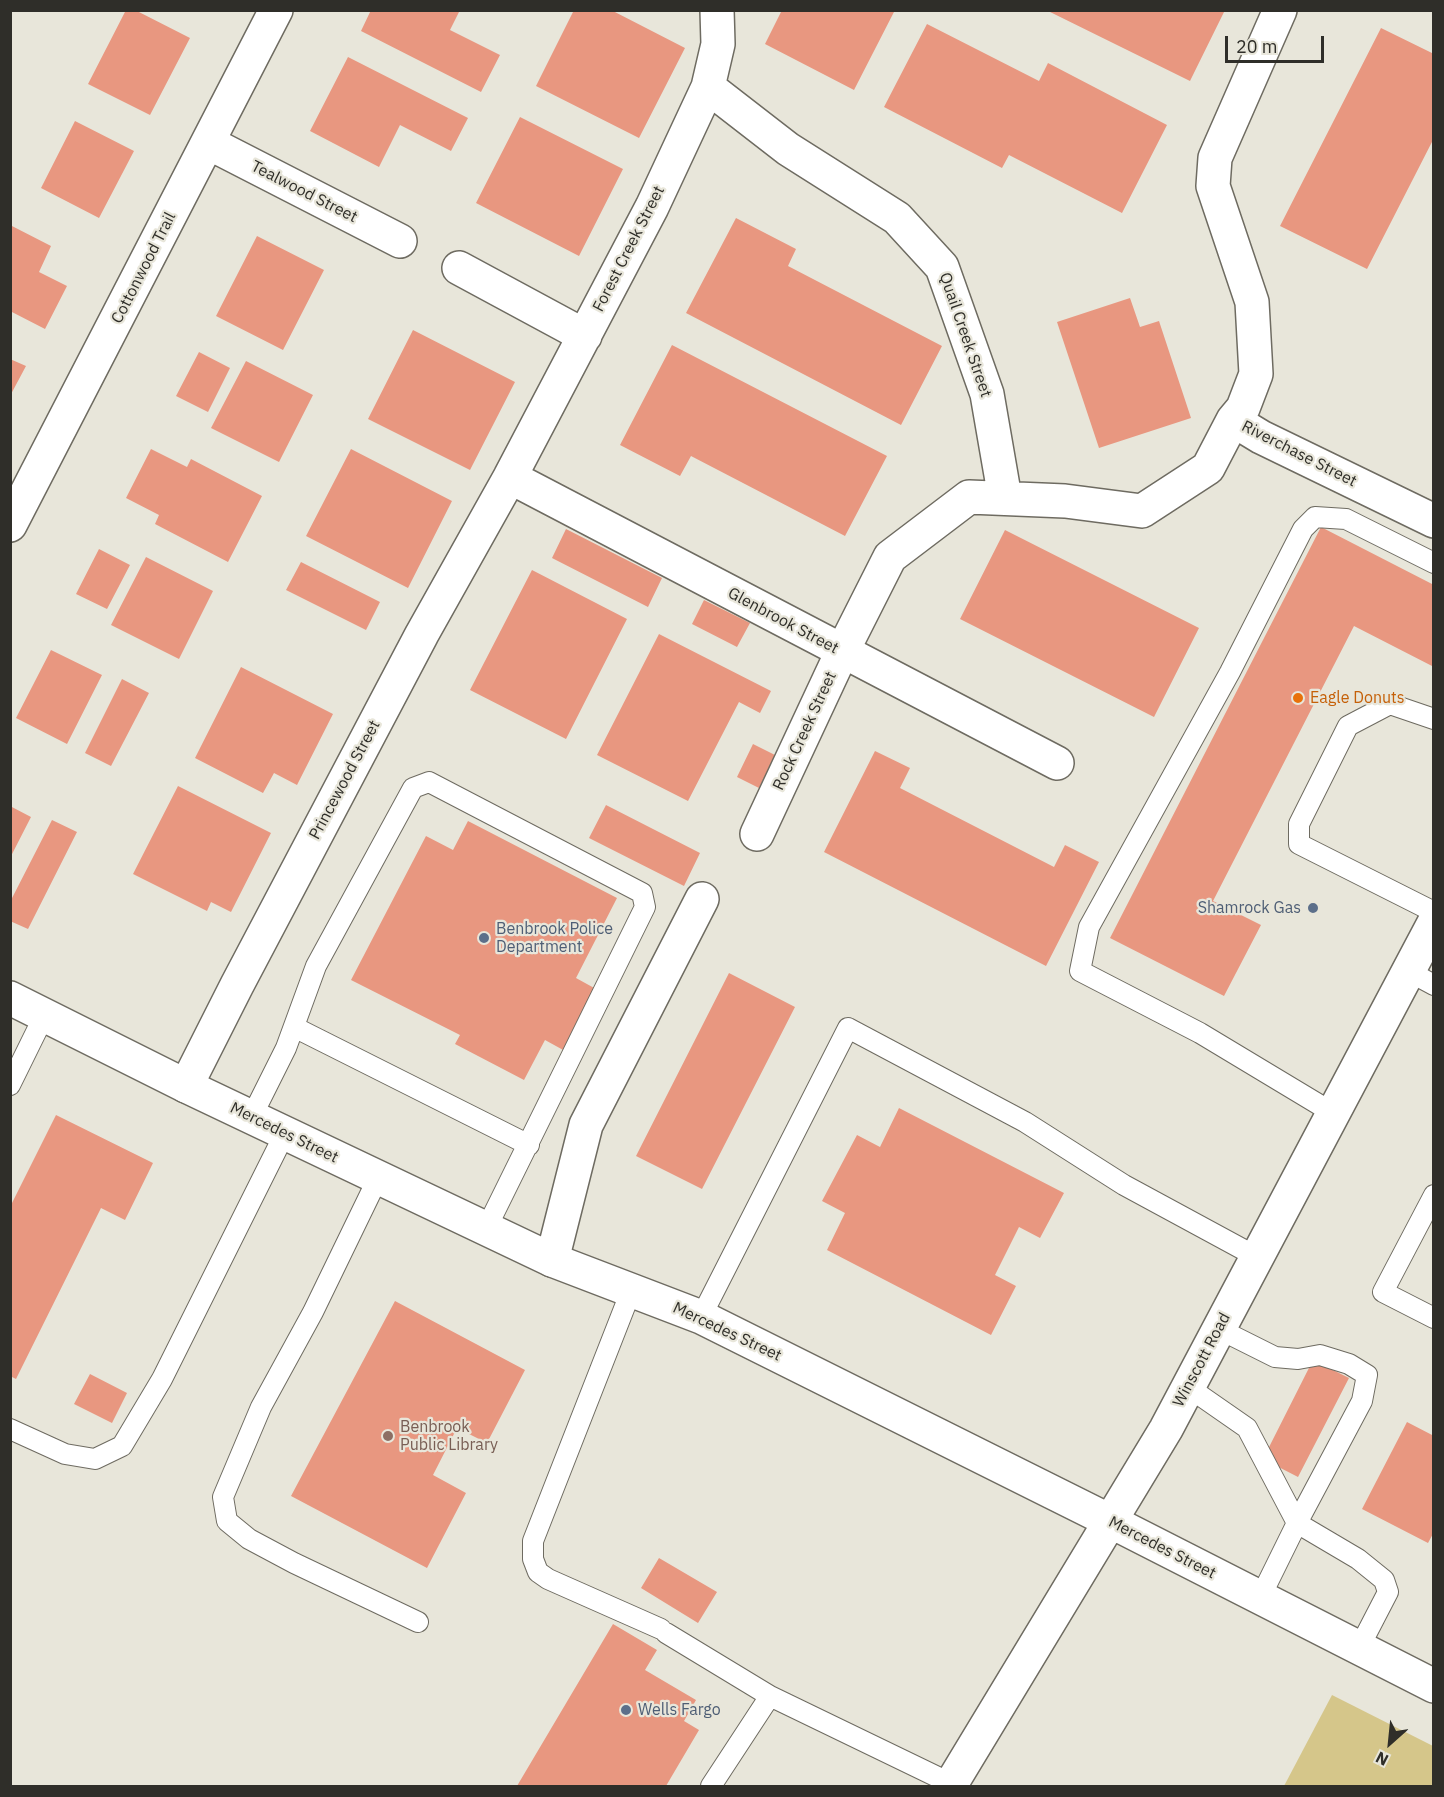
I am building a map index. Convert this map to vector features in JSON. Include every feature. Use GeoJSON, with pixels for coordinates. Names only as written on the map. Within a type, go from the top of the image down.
{"type":"FeatureCollection","features":[{"type":"Feature","properties":{"kind":"street","name":"Cottonwood Trail"},"geometry":{"type":"LineString","coordinates":[[10,525],[276,10]]}},
{"type":"Feature","properties":{"kind":"street","name":"Forest Creek Street"},"geometry":{"type":"LineString","coordinates":[[510,477],[652,207],[708,87],[718,44],[717,10]]}},
{"type":"Feature","properties":{"kind":"street","name":"Riverchase Street"},"geometry":{"type":"LineString","coordinates":[[1280,10],[1215,158],[1213,186],[1252,302],[1256,374],[1243,408],[1233,420],[1261,438],[1434,521]]}},
{"type":"Feature","properties":{"kind":"street","name":"Quail Creek Street"},"geometry":{"type":"LineString","coordinates":[[708,87],[788,149],[897,218],[942,267],[987,394],[1005,498]]}},
{"type":"Feature","properties":{"kind":"street","name":"Tealwood Street"},"geometry":{"type":"LineString","coordinates":[[209,143],[400,241]]}},
{"type":"Feature","properties":{"kind":"street"},"geometry":{"type":"LineString","coordinates":[[459,268],[585,336]]}},
{"type":"Feature","properties":{"kind":"street"},"geometry":{"type":"LineString","coordinates":[[1005,498],[1065,501],[1142,511],[1208,468],[1233,420]]}},
{"type":"Feature","properties":{"kind":"street","name":"Glenbrook Street"},"geometry":{"type":"LineString","coordinates":[[510,477],[1057,763]]}},
{"type":"Feature","properties":{"kind":"street","name":"Princewood Street"},"geometry":{"type":"LineString","coordinates":[[186,1086],[417,645],[510,477]]}},
{"type":"Feature","properties":{"kind":"street","name":"Rock Creek Street"},"geometry":{"type":"LineString","coordinates":[[757,834],[842,652],[890,557],[969,497],[1005,498]]}},
{"type":"Feature","properties":{"kind":"street"},"geometry":{"type":"LineString","coordinates":[[552,1260],[586,1125],[702,899]]}},
{"type":"Feature","properties":{"kind":"street","name":"Winscott Road"},"geometry":{"type":"LineString","coordinates":[[951,1785],[1166,1429],[1333,1113],[1421,978],[1434,923]]}},
{"type":"Feature","properties":{"kind":"street","name":"Mercedes Street"},"geometry":{"type":"LineString","coordinates":[[10,998],[186,1086],[552,1260],[701,1317],[1434,1686]]}},
{"type":"Feature","properties":{"kind":"lane"},"geometry":{"type":"LineString","coordinates":[[1333,1113],[1200,1033],[1080,970],[1089,927],[1230,672],[1303,529],[1315,517],[1346,519],[1434,564]]}},
{"type":"Feature","properties":{"kind":"lane"},"geometry":{"type":"LineString","coordinates":[[1434,719],[1390,704],[1348,726],[1299,824],[1299,844],[1434,912]]}},
{"type":"Feature","properties":{"kind":"lane"},"geometry":{"type":"LineString","coordinates":[[252,1116],[286,1048],[316,966],[414,788],[429,782],[642,892],[645,907],[486,1229]]}},
{"type":"Feature","properties":{"kind":"lane"},"geometry":{"type":"LineString","coordinates":[[10,1085],[44,1016]]}},
{"type":"Feature","properties":{"kind":"lane"},"geometry":{"type":"LineString","coordinates":[[294,1027],[529,1145]]}},
{"type":"Feature","properties":{"kind":"lane"},"geometry":{"type":"LineString","coordinates":[[701,1317],[848,1028],[1025,1122],[1124,1185],[1257,1257]]}},
{"type":"Feature","properties":{"kind":"lane"},"geometry":{"type":"LineString","coordinates":[[12,1434],[65,1454],[95,1459],[122,1446],[162,1379],[285,1133]]}},
{"type":"Feature","properties":{"kind":"lane"},"geometry":{"type":"LineString","coordinates":[[378,1178],[314,1312],[261,1407],[223,1497],[227,1521],[249,1539],[418,1622]]}},
{"type":"Feature","properties":{"kind":"lane"},"geometry":{"type":"LineString","coordinates":[[1434,1195],[1383,1292],[1434,1318]]}},
{"type":"Feature","properties":{"kind":"lane"},"geometry":{"type":"LineString","coordinates":[[631,1291],[533,1541],[533,1559],[538,1572],[548,1580],[663,1631],[770,1696],[951,1785]]}},
{"type":"Feature","properties":{"kind":"lane"},"geometry":{"type":"LineString","coordinates":[[1219,1329],[1275,1357],[1298,1359],[1320,1355],[1349,1364],[1367,1375],[1362,1401],[1260,1598]]}},
{"type":"Feature","properties":{"kind":"lane"},"geometry":{"type":"LineString","coordinates":[[1188,1387],[1247,1428],[1297,1523],[1358,1559],[1384,1580],[1388,1592],[1359,1648]]}},
{"type":"Feature","properties":{"kind":"lane"},"geometry":{"type":"LineString","coordinates":[[711,1786],[770,1696]]}},
{"type":"Feature","properties":{"kind":"shaded area"},"geometry":{"type":"Polygon","coordinates":[[[1332,1695],[1433,1746],[1433,1786],[1284,1786],[1332,1695]]]}},
{"type":"Feature","properties":{"kind":"building"},"geometry":{"type":"Polygon","coordinates":[[[126,10],[135,10],[190,38],[150,115],[88,84],[126,10]]]}},
{"type":"Feature","properties":{"kind":"building"},"geometry":{"type":"Polygon","coordinates":[[[371,10],[460,10],[450,30],[500,55],[481,92],[361,31],[371,10]]]}},
{"type":"Feature","properties":{"kind":"building"},"geometry":{"type":"Polygon","coordinates":[[[574,10],[611,10],[685,48],[639,138],[536,86],[574,10]]]}},
{"type":"Feature","properties":{"kind":"building"},"geometry":{"type":"Polygon","coordinates":[[[782,10],[895,10],[854,90],[765,44],[782,10]]]}},
{"type":"Feature","properties":{"kind":"building"},"geometry":{"type":"Polygon","coordinates":[[[1046,10],[1225,10],[1190,81],[1046,10]]]}},
{"type":"Feature","properties":{"kind":"building"},"geometry":{"type":"Polygon","coordinates":[[[927,24],[1039,81],[1048,63],[1167,125],[1122,213],[1009,155],[1002,168],[884,107],[927,24]]]}},
{"type":"Feature","properties":{"kind":"building"},"geometry":{"type":"Polygon","coordinates":[[[1381,28],[1434,54],[1434,138],[1367,269],[1280,226],[1381,28]]]}},
{"type":"Feature","properties":{"kind":"building"},"geometry":{"type":"Polygon","coordinates":[[[348,57],[468,118],[451,151],[400,125],[379,167],[310,131],[348,57]]]}},
{"type":"Feature","properties":{"kind":"building"},"geometry":{"type":"Polygon","coordinates":[[[520,117],[623,169],[579,256],[476,203],[520,117]]]}},
{"type":"Feature","properties":{"kind":"building"},"geometry":{"type":"Polygon","coordinates":[[[75,121],[134,151],[99,218],[41,188],[75,121]]]}},
{"type":"Feature","properties":{"kind":"building"},"geometry":{"type":"Polygon","coordinates":[[[736,218],[796,249],[788,266],[942,346],[901,425],[686,313],[736,218]]]}},
{"type":"Feature","properties":{"kind":"building"},"geometry":{"type":"Polygon","coordinates":[[[10,225],[51,246],[39,272],[67,286],[45,329],[10,311],[10,225]]]}},
{"type":"Feature","properties":{"kind":"building"},"geometry":{"type":"Polygon","coordinates":[[[257,236],[324,270],[283,350],[216,316],[257,236]]]}},
{"type":"Feature","properties":{"kind":"building"},"geometry":{"type":"Polygon","coordinates":[[[1130,298],[1140,327],[1159,321],[1191,418],[1099,448],[1057,322],[1130,298]]]}},
{"type":"Feature","properties":{"kind":"building"},"geometry":{"type":"Polygon","coordinates":[[[413,330],[515,382],[470,470],[368,419],[413,330]]]}},
{"type":"Feature","properties":{"kind":"building"},"geometry":{"type":"Polygon","coordinates":[[[672,345],[887,456],[845,536],[691,456],[680,476],[620,445],[672,345]]]}},
{"type":"Feature","properties":{"kind":"building"},"geometry":{"type":"Polygon","coordinates":[[[199,352],[230,368],[208,412],[176,396],[199,352]]]}},
{"type":"Feature","properties":{"kind":"building"},"geometry":{"type":"Polygon","coordinates":[[[10,359],[26,366],[10,396],[10,359]]]}},
{"type":"Feature","properties":{"kind":"building"},"geometry":{"type":"Polygon","coordinates":[[[246,361],[313,395],[279,462],[211,428],[246,361]]]}},
{"type":"Feature","properties":{"kind":"building"},"geometry":{"type":"Polygon","coordinates":[[[151,449],[187,467],[191,459],[262,496],[228,562],[155,524],[159,515],[126,498],[151,449]]]}},
{"type":"Feature","properties":{"kind":"building"},"geometry":{"type":"Polygon","coordinates":[[[351,449],[452,501],[408,588],[306,536],[351,449]]]}},
{"type":"Feature","properties":{"kind":"building"},"geometry":{"type":"Polygon","coordinates":[[[1321,527],[1434,585],[1434,667],[1354,626],[1213,901],[1261,925],[1224,996],[1110,938],[1321,527]]]}},
{"type":"Feature","properties":{"kind":"building"},"geometry":{"type":"Polygon","coordinates":[[[566,529],[662,578],[648,607],[552,558],[566,529]]]}},
{"type":"Feature","properties":{"kind":"building"},"geometry":{"type":"Polygon","coordinates":[[[1005,530],[1199,628],[1154,717],[960,619],[1005,530]]]}},
{"type":"Feature","properties":{"kind":"building"},"geometry":{"type":"Polygon","coordinates":[[[99,549],[130,565],[107,609],[76,594],[99,549]]]}},
{"type":"Feature","properties":{"kind":"building"},"geometry":{"type":"Polygon","coordinates":[[[146,557],[213,591],[179,659],[111,625],[146,557]]]}},
{"type":"Feature","properties":{"kind":"building"},"geometry":{"type":"Polygon","coordinates":[[[301,562],[380,602],[366,630],[286,590],[301,562]]]}},
{"type":"Feature","properties":{"kind":"building"},"geometry":{"type":"Polygon","coordinates":[[[532,570],[627,619],[566,739],[470,690],[532,570]]]}},
{"type":"Feature","properties":{"kind":"building"},"geometry":{"type":"Polygon","coordinates":[[[704,600],[750,623],[737,647],[692,624],[704,600]]]}},
{"type":"Feature","properties":{"kind":"building"},"geometry":{"type":"Polygon","coordinates":[[[659,634],[771,691],[760,713],[739,702],[688,801],[597,755],[659,634]]]}},
{"type":"Feature","properties":{"kind":"building"},"geometry":{"type":"Polygon","coordinates":[[[51,650],[102,675],[67,744],[16,718],[51,650]]]}},
{"type":"Feature","properties":{"kind":"building"},"geometry":{"type":"Polygon","coordinates":[[[241,667],[333,714],[297,785],[274,773],[263,793],[195,758],[241,667]]]}},
{"type":"Feature","properties":{"kind":"building"},"geometry":{"type":"Polygon","coordinates":[[[122,679],[149,693],[111,766],[85,753],[122,679]]]}},
{"type":"Feature","properties":{"kind":"building"},"geometry":{"type":"Polygon","coordinates":[[[753,744],[775,755],[759,788],[737,777],[753,744]]]}},
{"type":"Feature","properties":{"kind":"building"},"geometry":{"type":"Polygon","coordinates":[[[875,751],[910,768],[900,788],[1054,867],[1065,845],[1099,862],[1046,966],[824,852],[875,751]]]}},
{"type":"Feature","properties":{"kind":"building"},"geometry":{"type":"Polygon","coordinates":[[[178,786],[271,833],[231,912],[211,902],[207,911],[133,874],[178,786]]]}},
{"type":"Feature","properties":{"kind":"building"},"geometry":{"type":"Polygon","coordinates":[[[606,805],[700,853],[684,886],[589,838],[606,805]]]}},
{"type":"Feature","properties":{"kind":"building"},"geometry":{"type":"Polygon","coordinates":[[[10,806],[31,817],[10,858],[10,806]]]}},
{"type":"Feature","properties":{"kind":"building"},"geometry":{"type":"Polygon","coordinates":[[[52,820],[77,832],[28,929],[10,921],[10,902],[52,820]]]}},
{"type":"Feature","properties":{"kind":"building","name":"Benbrook Police Department"},"geometry":{"type":"Polygon","coordinates":[[[468,821],[617,898],[576,978],[596,989],[565,1051],[545,1040],[524,1080],[455,1044],[460,1035],[351,980],[426,836],[453,850],[468,821]]]}},
{"type":"Feature","properties":{"kind":"building"},"geometry":{"type":"Polygon","coordinates":[[[729,973],[795,1007],[702,1189],[636,1156],[729,973]]]}},
{"type":"Feature","properties":{"kind":"building"},"geometry":{"type":"Polygon","coordinates":[[[899,1108],[1064,1193],[1040,1238],[1019,1227],[995,1275],[1016,1286],[991,1335],[827,1250],[845,1213],[822,1201],[857,1135],[880,1147],[899,1108]]]}},
{"type":"Feature","properties":{"kind":"building"},"geometry":{"type":"Polygon","coordinates":[[[56,1115],[153,1163],[125,1220],[101,1208],[16,1379],[10,1376],[10,1207],[56,1115]]]}},
{"type":"Feature","properties":{"kind":"building","name":"Benbrook Public Library"},"geometry":{"type":"Polygon","coordinates":[[[395,1301],[525,1370],[487,1443],[457,1428],[433,1475],[466,1493],[427,1568],[291,1496],[395,1301]]]}},
{"type":"Feature","properties":{"kind":"building"},"geometry":{"type":"Polygon","coordinates":[[[1313,1360],[1349,1378],[1298,1477],[1263,1459],[1313,1360]]]}},
{"type":"Feature","properties":{"kind":"building"},"geometry":{"type":"Polygon","coordinates":[[[90,1374],[127,1393],[112,1423],[74,1404],[90,1374]]]}},
{"type":"Feature","properties":{"kind":"building"},"geometry":{"type":"Polygon","coordinates":[[[1407,1422],[1434,1436],[1434,1532],[1428,1543],[1362,1509],[1407,1422]]]}},
{"type":"Feature","properties":{"kind":"building"},"geometry":{"type":"Polygon","coordinates":[[[659,1558],[717,1592],[698,1623],[641,1588],[659,1558]]]}},
{"type":"Feature","properties":{"kind":"building","name":"Wells Fargo"},"geometry":{"type":"Polygon","coordinates":[[[613,1624],[657,1650],[645,1670],[696,1700],[684,1721],[699,1730],[666,1786],[517,1786],[613,1624]]]}},
{"type":"Feature","properties":{"kind":"place","name":"Eagle Donuts"},"geometry":{"type":"Point","coordinates":[1298,698]}},
{"type":"Feature","properties":{"kind":"place","name":"Shamrock Gas"},"geometry":{"type":"Point","coordinates":[1313,908]}},
{"type":"Feature","properties":{"kind":"place","name":"Benbrook Police Department"},"geometry":{"type":"Point","coordinates":[484,938]}},
{"type":"Feature","properties":{"kind":"place","name":"Benbrook Public Library"},"geometry":{"type":"Point","coordinates":[388,1436]}},
{"type":"Feature","properties":{"kind":"place","name":"Wells Fargo"},"geometry":{"type":"Point","coordinates":[626,1710]}}]}
